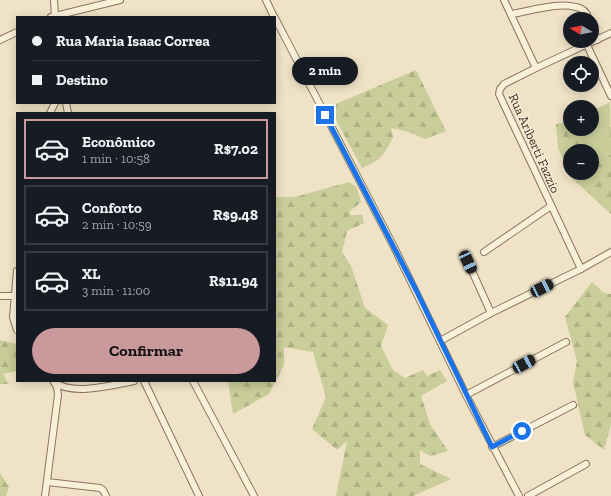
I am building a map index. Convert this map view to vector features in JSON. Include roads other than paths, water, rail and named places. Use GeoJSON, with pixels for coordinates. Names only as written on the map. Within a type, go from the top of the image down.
{"type":"FeatureCollection","features":[{"type":"Feature","properties":{"kind":"street"},"geometry":{"type":"LineString","coordinates":[[54,0],[54,16],[120,0]]}},
{"type":"Feature","properties":{"kind":"street"},"geometry":{"type":"LineString","coordinates":[[266,0],[274,16]]}},
{"type":"Feature","properties":{"kind":"street"},"geometry":{"type":"LineString","coordinates":[[504,0],[512,14],[536,68],[578,48]]}},
{"type":"Feature","properties":{"kind":"street"},"geometry":{"type":"LineString","coordinates":[[545,0],[549,7]]}},
{"type":"Feature","properties":{"kind":"street"},"geometry":{"type":"LineString","coordinates":[[512,14],[549,7],[565,6],[577,7],[585,12]]}},
{"type":"Feature","properties":{"kind":"street"},"geometry":{"type":"LineString","coordinates":[[276,20],[394,247],[466,395],[517,495]]}},
{"type":"Feature","properties":{"kind":"street"},"geometry":{"type":"LineString","coordinates":[[0,40],[16,32]]}},
{"type":"Feature","properties":{"kind":"street"},"geometry":{"type":"LineString","coordinates":[[599,39],[611,33]]}},
{"type":"Feature","properties":{"kind":"street"},"geometry":{"type":"LineString","coordinates":[[589,48],[611,96]]}},
{"type":"Feature","properties":{"kind":"street","name":"Rua Ariberti Fazzio"},"geometry":{"type":"LineString","coordinates":[[536,68],[504,84],[500,89],[499,94],[581,268]]}},
{"type":"Feature","properties":{"kind":"street"},"geometry":{"type":"LineString","coordinates":[[484,252],[551,206]]}},
{"type":"Feature","properties":{"kind":"street"},"geometry":{"type":"LineString","coordinates":[[440,341],[491,313],[611,252]]}},
{"type":"Feature","properties":{"kind":"street"},"geometry":{"type":"LineString","coordinates":[[468,262],[491,313]]}},
{"type":"Feature","properties":{"kind":"street"},"geometry":{"type":"LineString","coordinates":[[16,279],[13,318],[16,327]]}},
{"type":"Feature","properties":{"kind":"street"},"geometry":{"type":"LineString","coordinates":[[0,296],[14,296]]}},
{"type":"Feature","properties":{"kind":"street"},"geometry":{"type":"LineString","coordinates":[[466,395],[566,342]]}},
{"type":"Feature","properties":{"kind":"street"},"geometry":{"type":"LineString","coordinates":[[45,496],[58,401],[58,390],[54,382]]}},
{"type":"Feature","properties":{"kind":"street"},"geometry":{"type":"LineString","coordinates":[[55,382],[63,386],[85,389],[128,382]]}},
{"type":"Feature","properties":{"kind":"street"},"geometry":{"type":"LineString","coordinates":[[144,382],[199,496]]}},
{"type":"Feature","properties":{"kind":"street"},"geometry":{"type":"LineString","coordinates":[[194,382],[254,496]]}},
{"type":"Feature","properties":{"kind":"street"},"geometry":{"type":"LineString","coordinates":[[58,401],[63,386]]}},
{"type":"Feature","properties":{"kind":"street"},"geometry":{"type":"LineString","coordinates":[[492,447],[573,405]]}},
{"type":"Feature","properties":{"kind":"street"},"geometry":{"type":"LineString","coordinates":[[528,496],[586,464]]}},
{"type":"Feature","properties":{"kind":"street"},"geometry":{"type":"LineString","coordinates":[[47,482],[100,488],[105,493]]}}]}
